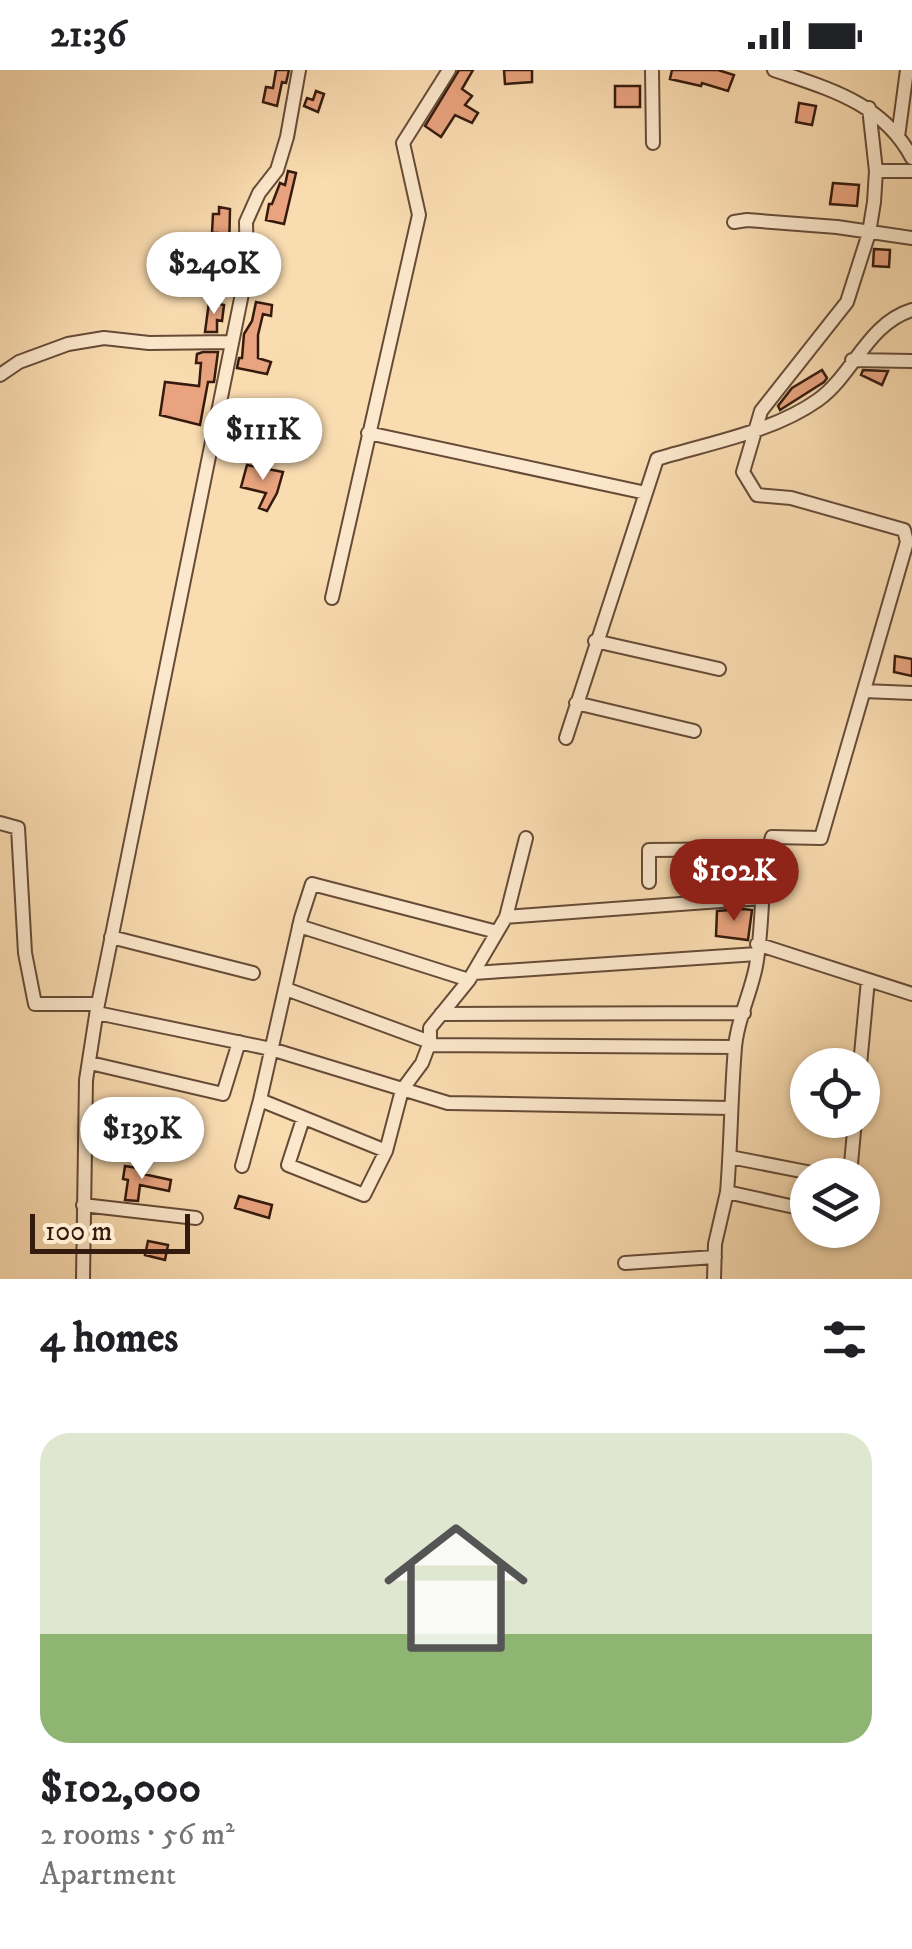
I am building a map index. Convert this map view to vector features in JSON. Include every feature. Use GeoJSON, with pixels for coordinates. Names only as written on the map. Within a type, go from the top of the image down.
{"type":"FeatureCollection","features":[{"type":"Feature","properties":{"kind":"street"},"geometry":{"type":"LineString","coordinates":[[83,1279],[86,1080],[97,1008],[246,269],[246,222],[258,193],[277,170],[299,70]]}},
{"type":"Feature","properties":{"kind":"street"},"geometry":{"type":"LineString","coordinates":[[332,598],[420,215],[403,143],[449,70]]}},
{"type":"Feature","properties":{"kind":"street"},"geometry":{"type":"LineString","coordinates":[[652,70],[653,143]]}},
{"type":"Feature","properties":{"kind":"street"},"geometry":{"type":"LineString","coordinates":[[774,70],[869,108],[898,136],[912,158]]}},
{"type":"Feature","properties":{"kind":"street"},"geometry":{"type":"LineString","coordinates":[[898,136],[907,70]]}},
{"type":"Feature","properties":{"kind":"street"},"geometry":{"type":"LineString","coordinates":[[714,1279],[727,1192],[735,1047],[757,949],[768,849],[772,837],[821,838],[907,542],[904,530],[791,498],[757,496],[743,472],[761,411],[847,302],[869,233],[876,171],[869,108]]}},
{"type":"Feature","properties":{"kind":"street"},"geometry":{"type":"LineString","coordinates":[[876,171],[912,170]]}},
{"type":"Feature","properties":{"kind":"street"},"geometry":{"type":"LineString","coordinates":[[734,222],[747,220],[912,238]]}},
{"type":"Feature","properties":{"kind":"street"},"geometry":{"type":"LineString","coordinates":[[566,738],[657,459],[754,430],[818,400],[884,325],[896,315],[912,310]]}},
{"type":"Feature","properties":{"kind":"street"},"geometry":{"type":"LineString","coordinates":[[0,375],[19,362],[68,344],[104,338],[232,342]]}},
{"type":"Feature","properties":{"kind":"street"},"geometry":{"type":"LineString","coordinates":[[852,360],[912,361]]}},
{"type":"Feature","properties":{"kind":"street"},"geometry":{"type":"LineString","coordinates":[[368,432],[646,492]]}},
{"type":"Feature","properties":{"kind":"street"},"geometry":{"type":"LineString","coordinates":[[595,641],[719,668]]}},
{"type":"Feature","properties":{"kind":"street"},"geometry":{"type":"LineString","coordinates":[[864,691],[912,693]]}},
{"type":"Feature","properties":{"kind":"street"},"geometry":{"type":"LineString","coordinates":[[576,702],[694,730]]}},
{"type":"Feature","properties":{"kind":"street"},"geometry":{"type":"LineString","coordinates":[[0,823],[18,828],[25,953],[35,1004],[97,1008],[271,1049],[448,1103],[730,1108]]}},
{"type":"Feature","properties":{"kind":"street"},"geometry":{"type":"LineString","coordinates":[[302,1119],[288,1165],[364,1195],[386,1151],[402,1090],[422,1063],[430,1028],[471,977],[506,916],[526,838]]}},
{"type":"Feature","properties":{"kind":"street"},"geometry":{"type":"LineString","coordinates":[[649,882],[648,850],[768,849]]}},
{"type":"Feature","properties":{"kind":"street"},"geometry":{"type":"LineString","coordinates":[[242,1166],[298,926],[312,884],[498,932]]}},
{"type":"Feature","properties":{"kind":"street"},"geometry":{"type":"LineString","coordinates":[[506,916],[761,898]]}},
{"type":"Feature","properties":{"kind":"street"},"geometry":{"type":"LineString","coordinates":[[298,926],[471,977],[757,949],[912,994]]}},
{"type":"Feature","properties":{"kind":"street"},"geometry":{"type":"LineString","coordinates":[[111,937],[253,973]]}},
{"type":"Feature","properties":{"kind":"street"},"geometry":{"type":"LineString","coordinates":[[862,1048],[868,980]]}},
{"type":"Feature","properties":{"kind":"street"},"geometry":{"type":"LineString","coordinates":[[286,989],[429,1044],[735,1047]]}},
{"type":"Feature","properties":{"kind":"street"},"geometry":{"type":"LineString","coordinates":[[441,1014],[744,1013]]}},
{"type":"Feature","properties":{"kind":"street"},"geometry":{"type":"LineString","coordinates":[[90,1063],[222,1094],[240,1042]]}},
{"type":"Feature","properties":{"kind":"street"},"geometry":{"type":"LineString","coordinates":[[260,1100],[386,1151]]}},
{"type":"Feature","properties":{"kind":"street"},"geometry":{"type":"LineString","coordinates":[[730,1157],[790,1169]]}},
{"type":"Feature","properties":{"kind":"street"},"geometry":{"type":"LineString","coordinates":[[727,1192],[790,1206]]}},
{"type":"Feature","properties":{"kind":"street"},"geometry":{"type":"LineString","coordinates":[[84,1205],[196,1218]]}},
{"type":"Feature","properties":{"kind":"street"},"geometry":{"type":"LineString","coordinates":[[625,1264],[715,1257]]}},
{"type":"Feature","properties":{"kind":"building"},"geometry":{"type":"Polygon","coordinates":[[[276,70],[289,70],[277,106],[263,102],[266,87],[273,88],[276,70]]]}},
{"type":"Feature","properties":{"kind":"building"},"geometry":{"type":"Polygon","coordinates":[[[459,70],[473,70],[462,89],[472,96],[465,105],[478,113],[472,123],[455,115],[441,137],[425,126],[459,70]]]}},
{"type":"Feature","properties":{"kind":"building"},"geometry":{"type":"Polygon","coordinates":[[[504,70],[532,70],[532,82],[505,84],[504,70]]]}},
{"type":"Feature","properties":{"kind":"building"},"geometry":{"type":"Polygon","coordinates":[[[672,70],[718,70],[734,75],[728,91],[670,79],[672,70]]]}},
{"type":"Feature","properties":{"kind":"building"},"geometry":{"type":"Polygon","coordinates":[[[615,86],[640,86],[640,107],[615,107],[615,86]]]}},
{"type":"Feature","properties":{"kind":"building"},"geometry":{"type":"Polygon","coordinates":[[[316,91],[324,94],[318,112],[304,106],[307,98],[313,100],[316,91]]]}},
{"type":"Feature","properties":{"kind":"building"},"geometry":{"type":"Polygon","coordinates":[[[799,103],[816,106],[812,125],[796,122],[799,103]]]}},
{"type":"Feature","properties":{"kind":"building"},"geometry":{"type":"Polygon","coordinates":[[[288,171],[296,173],[284,224],[266,220],[269,204],[280,183],[285,185],[288,171]]]}},
{"type":"Feature","properties":{"kind":"building"},"geometry":{"type":"Polygon","coordinates":[[[833,183],[859,185],[857,206],[830,204],[833,183]]]}},
{"type":"Feature","properties":{"kind":"building"},"geometry":{"type":"Polygon","coordinates":[[[219,207],[230,209],[229,252],[216,251],[217,233],[212,233],[213,214],[219,214],[219,207]]]}},
{"type":"Feature","properties":{"kind":"building"},"geometry":{"type":"Polygon","coordinates":[[[874,249],[890,250],[889,267],[873,266],[874,249]]]}},
{"type":"Feature","properties":{"kind":"building"},"geometry":{"type":"Polygon","coordinates":[[[209,302],[224,305],[222,321],[217,320],[217,332],[205,332],[209,302]]]}},
{"type":"Feature","properties":{"kind":"building"},"geometry":{"type":"Polygon","coordinates":[[[256,302],[272,305],[271,316],[263,314],[258,335],[258,358],[271,362],[267,374],[237,368],[256,302]]]}},
{"type":"Feature","properties":{"kind":"building"},"geometry":{"type":"Polygon","coordinates":[[[218,352],[214,382],[208,382],[200,425],[160,415],[165,382],[199,386],[201,363],[196,363],[197,354],[218,352]]]}},
{"type":"Feature","properties":{"kind":"building"},"geometry":{"type":"Polygon","coordinates":[[[822,370],[827,378],[824,382],[780,410],[778,406],[792,388],[822,370]]]}},
{"type":"Feature","properties":{"kind":"building"},"geometry":{"type":"Polygon","coordinates":[[[863,370],[888,371],[882,385],[861,375],[863,370]]]}},
{"type":"Feature","properties":{"kind":"building"},"geometry":{"type":"Polygon","coordinates":[[[247,465],[283,472],[267,511],[259,508],[266,493],[241,487],[247,465]]]}},
{"type":"Feature","properties":{"kind":"building"},"geometry":{"type":"Polygon","coordinates":[[[895,656],[912,659],[912,676],[894,672],[895,656]]]}},
{"type":"Feature","properties":{"kind":"building"},"geometry":{"type":"Polygon","coordinates":[[[752,910],[748,940],[716,936],[717,911],[752,910]]]}},
{"type":"Feature","properties":{"kind":"building"},"geometry":{"type":"Polygon","coordinates":[[[125,1166],[171,1180],[169,1191],[140,1185],[138,1201],[125,1200],[125,1166]]]}},
{"type":"Feature","properties":{"kind":"building"},"geometry":{"type":"Polygon","coordinates":[[[239,1196],[272,1205],[269,1218],[235,1208],[239,1196]]]}},
{"type":"Feature","properties":{"kind":"building"},"geometry":{"type":"Polygon","coordinates":[[[148,1241],[168,1245],[165,1260],[145,1255],[148,1241]]]}}]}
